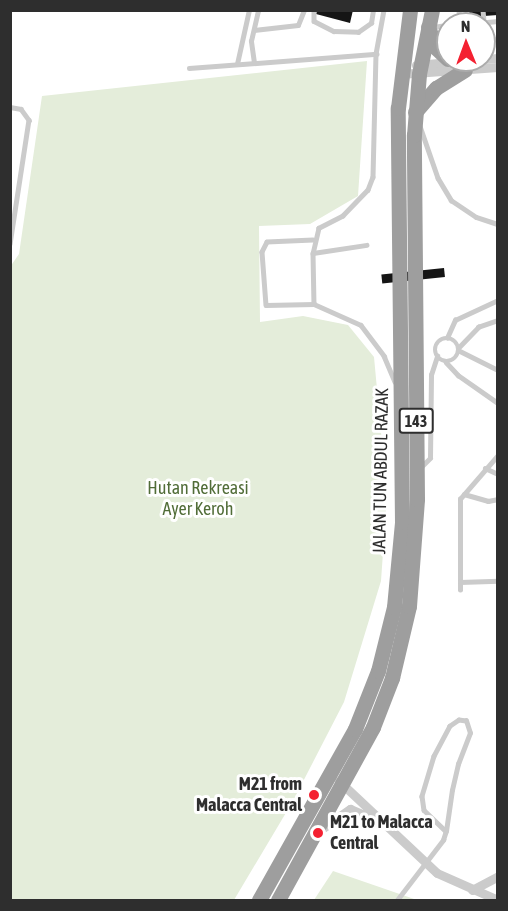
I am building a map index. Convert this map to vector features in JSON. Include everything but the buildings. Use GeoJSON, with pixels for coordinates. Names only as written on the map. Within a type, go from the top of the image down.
{"type":"FeatureCollection","features":[{"type":"Feature","properties":{"kind":"highway","name":"JALAN TUN ABDUL RAZAK"},"geometry":{"type":"LineString","coordinates":[[259,900],[330,776],[371,692],[394,607],[402,522],[400,70],[410,10]]}},
{"type":"Feature","properties":{"kind":"highway","name":"JALAN TUN ABDUL RAZAK"},"geometry":{"type":"LineString","coordinates":[[278,900],[344,784],[383,704],[400,647],[413,580],[417,472],[415,112],[420,69],[432,10]]}},
{"type":"Feature","properties":{"kind":"highway"},"geometry":{"type":"LineString","coordinates":[[428,27],[436,48]]}},
{"type":"Feature","properties":{"kind":"highway"},"geometry":{"type":"LineString","coordinates":[[415,112],[450,72]]}},
{"type":"Feature","properties":{"kind":"street"},"geometry":{"type":"LineString","coordinates":[[420,69],[436,66]]}},
{"type":"Feature","properties":{"kind":"street"},"geometry":{"type":"LineString","coordinates":[[400,70],[436,66]]}},
{"type":"Feature","properties":{"kind":"street"},"geometry":{"type":"LineString","coordinates":[[330,776],[344,784],[379,820],[446,880],[494,900]]}},
{"type":"Feature","properties":{"kind":"street"},"geometry":{"type":"LineString","coordinates":[[318,831],[350,809],[379,820]]}},
{"type":"Feature","properties":{"kind":"street"},"geometry":{"type":"LineString","coordinates":[[472,890],[498,876]]}},
{"type":"Feature","properties":{"kind":"lane"},"geometry":{"type":"LineString","coordinates":[[237,64],[249,10]]}},
{"type":"Feature","properties":{"kind":"lane"},"geometry":{"type":"LineString","coordinates":[[254,63],[254,30],[258,10]]}},
{"type":"Feature","properties":{"kind":"lane"},"geometry":{"type":"LineString","coordinates":[[254,30],[298,25],[304,10]]}},
{"type":"Feature","properties":{"kind":"lane"},"geometry":{"type":"LineString","coordinates":[[314,10],[314,21],[334,31],[358,32],[371,23],[373,10]]}},
{"type":"Feature","properties":{"kind":"lane"},"geometry":{"type":"LineString","coordinates":[[314,304],[313,240],[319,228],[343,216],[371,184],[376,54],[384,10]]}},
{"type":"Feature","properties":{"kind":"lane"},"geometry":{"type":"LineString","coordinates":[[428,27],[436,26]]}},
{"type":"Feature","properties":{"kind":"lane"},"geometry":{"type":"LineString","coordinates":[[189,68],[376,54]]}},
{"type":"Feature","properties":{"kind":"lane"},"geometry":{"type":"LineString","coordinates":[[10,107],[21,109],[29,120],[10,244]]}},
{"type":"Feature","properties":{"kind":"lane"},"geometry":{"type":"LineString","coordinates":[[415,112],[438,178],[451,200],[476,218],[498,224]]}},
{"type":"Feature","properties":{"kind":"lane"},"geometry":{"type":"LineString","coordinates":[[313,240],[267,242],[262,252],[266,304],[314,304],[361,325],[389,364],[401,401]]}},
{"type":"Feature","properties":{"kind":"lane"},"geometry":{"type":"LineString","coordinates":[[313,253],[366,245]]}},
{"type":"Feature","properties":{"kind":"lane"},"geometry":{"type":"LineString","coordinates":[[417,472],[430,458],[431,375],[437,356],[437,344],[447,338],[455,320],[498,300]]}},
{"type":"Feature","properties":{"kind":"lane"},"geometry":{"type":"LineString","coordinates":[[446,362],[454,360],[459,349],[478,327],[498,320]]}},
{"type":"Feature","properties":{"kind":"lane"},"geometry":{"type":"LineString","coordinates":[[447,338],[459,349],[498,370]]}},
{"type":"Feature","properties":{"kind":"lane"},"geometry":{"type":"LineString","coordinates":[[437,356],[458,375],[498,403]]}},
{"type":"Feature","properties":{"kind":"lane"},"geometry":{"type":"LineString","coordinates":[[460,590],[458,505],[464,494],[498,454]]}},
{"type":"Feature","properties":{"kind":"lane"},"geometry":{"type":"LineString","coordinates":[[485,468],[498,474]]}},
{"type":"Feature","properties":{"kind":"lane"},"geometry":{"type":"LineString","coordinates":[[464,494],[488,501],[498,499]]}},
{"type":"Feature","properties":{"kind":"lane"},"geometry":{"type":"LineString","coordinates":[[460,582],[498,581]]}},
{"type":"Feature","properties":{"kind":"lane"},"geometry":{"type":"LineString","coordinates":[[398,900],[426,863],[446,831],[458,764],[470,733],[466,721],[459,720],[450,726],[434,756],[422,796],[424,810],[446,831]]}},
{"type":"Feature","properties":{"kind":"green space","name":"Hutan Rekreasi Ayer Keroh"},"geometry":{"type":"Polygon","coordinates":[[[367,61],[358,196],[310,224],[259,226],[260,322],[303,316],[348,325],[374,357],[387,496],[381,581],[344,702],[293,801],[234,900],[11,900],[10,267],[19,254],[42,96],[367,61]]]}},
{"type":"Feature","properties":{"kind":"green space"},"geometry":{"type":"Polygon","coordinates":[[[333,871],[417,900],[314,900],[333,871]]]}},
{"type":"Feature","properties":{"kind":"place","name":"M21 from Malacca Central"},"geometry":{"type":"Point","coordinates":[314,795]}},
{"type":"Feature","properties":{"kind":"place","name":"M21 to Malacca Central"},"geometry":{"type":"Point","coordinates":[318,833]}}]}
